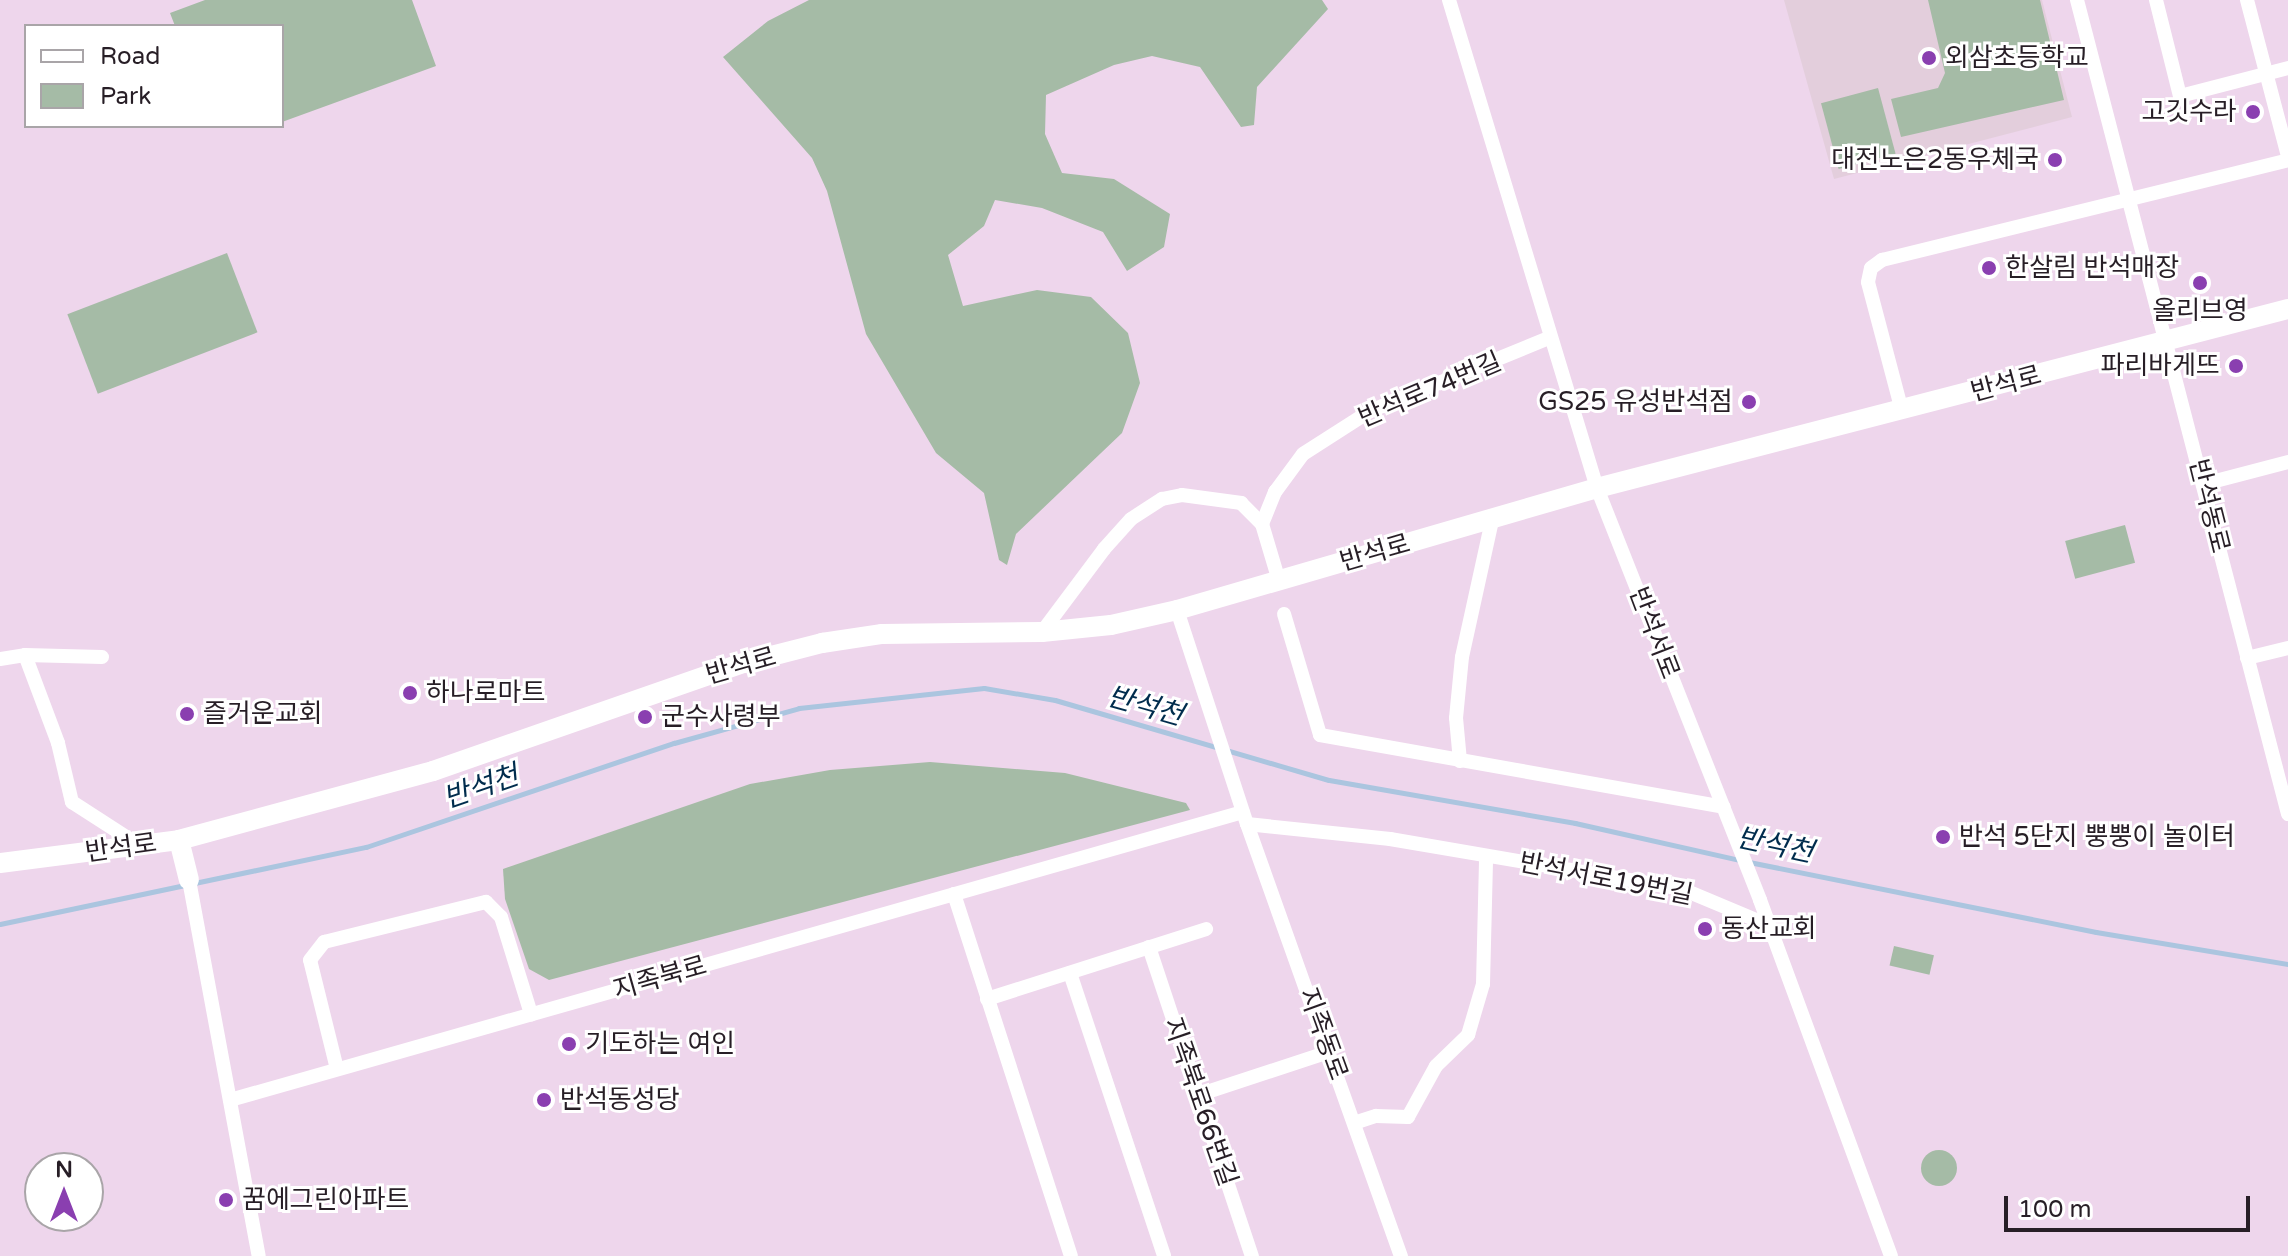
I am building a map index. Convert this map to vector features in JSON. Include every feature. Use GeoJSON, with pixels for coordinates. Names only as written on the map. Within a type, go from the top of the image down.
{"type":"FeatureCollection","features":[{"type":"Feature","properties":{"kind":"street","name":"반석서로"},"geometry":{"type":"LineString","coordinates":[[1449,0],[1549,338],[1597,488],[1760,900],[1891,1256]]}},
{"type":"Feature","properties":{"kind":"street","name":"반석동로"},"geometry":{"type":"LineString","coordinates":[[2077,0],[2288,814]]}},
{"type":"Feature","properties":{"kind":"street"},"geometry":{"type":"LineString","coordinates":[[2156,0],[2180,96],[2288,68]]}},
{"type":"Feature","properties":{"kind":"street"},"geometry":{"type":"LineString","coordinates":[[1902,411],[1868,282],[1871,268],[1882,260],[2288,158],[2247,0]]}},
{"type":"Feature","properties":{"kind":"street","name":"반석로"},"geometry":{"type":"LineString","coordinates":[[0,863],[179,840],[433,771],[714,673],[822,643],[882,634],[1042,632],[1111,625],[1177,610],[1597,488],[2288,309]]}},
{"type":"Feature","properties":{"kind":"street","name":"반석로74번길"},"geometry":{"type":"LineString","coordinates":[[1262,524],[1275,492],[1303,454],[1370,411],[1549,338]]}},
{"type":"Feature","properties":{"kind":"street"},"geometry":{"type":"LineString","coordinates":[[2204,484],[2288,462]]}},
{"type":"Feature","properties":{"kind":"street"},"geometry":{"type":"LineString","coordinates":[[1042,632],[1104,549],[1131,519],[1162,499],[1182,495],[1241,503],[1262,524],[1279,581]]}},
{"type":"Feature","properties":{"kind":"street"},"geometry":{"type":"LineString","coordinates":[[1460,761],[1456,718],[1462,657],[1492,520]]}},
{"type":"Feature","properties":{"kind":"street","name":"지족동로"},"geometry":{"type":"LineString","coordinates":[[1177,610],[1245,818],[1401,1256]]}},
{"type":"Feature","properties":{"kind":"street"},"geometry":{"type":"LineString","coordinates":[[1284,614],[1320,735],[1726,813]]}},
{"type":"Feature","properties":{"kind":"street"},"geometry":{"type":"LineString","coordinates":[[2247,658],[2288,648]]}},
{"type":"Feature","properties":{"kind":"street"},"geometry":{"type":"LineString","coordinates":[[25,655],[58,743],[72,802],[140,846]]}},
{"type":"Feature","properties":{"kind":"street"},"geometry":{"type":"LineString","coordinates":[[0,659],[25,655],[102,657]]}},
{"type":"Feature","properties":{"kind":"street","name":"반석서로19번길"},"geometry":{"type":"LineString","coordinates":[[1245,818],[1390,839],[1486,858],[1682,889],[1768,925]]}},
{"type":"Feature","properties":{"kind":"street","name":"지족북로"},"geometry":{"type":"LineString","coordinates":[[230,1100],[954,894],[1245,818]]}},
{"type":"Feature","properties":{"kind":"street"},"geometry":{"type":"LineString","coordinates":[[179,840],[259,1256]]}},
{"type":"Feature","properties":{"kind":"street","name":"반석서로19번길"},"geometry":{"type":"LineString","coordinates":[[1354,1123],[1376,1116],[1408,1117],[1436,1066],[1468,1035],[1478,1004],[1485,961],[1486,858]]}},
{"type":"Feature","properties":{"kind":"street"},"geometry":{"type":"LineString","coordinates":[[954,894],[1071,1256]]}},
{"type":"Feature","properties":{"kind":"street"},"geometry":{"type":"LineString","coordinates":[[337,1069],[310,960],[324,942],[486,902],[501,917],[531,1014]]}},
{"type":"Feature","properties":{"kind":"street"},"geometry":{"type":"LineString","coordinates":[[987,999],[1206,929]]}},
{"type":"Feature","properties":{"kind":"street","name":"지족북로66번길"},"geometry":{"type":"LineString","coordinates":[[1149,947],[1252,1256]]}},
{"type":"Feature","properties":{"kind":"street"},"geometry":{"type":"LineString","coordinates":[[1070,973],[1164,1256]]}},
{"type":"Feature","properties":{"kind":"street"},"geometry":{"type":"LineString","coordinates":[[1198,1095],[1329,1052]]}},
{"type":"Feature","properties":{"kind":"shaded area","name":"외삼초등학교"},"geometry":{"type":"Polygon","coordinates":[[[1784,0],[2042,0],[2072,117],[1834,179],[1784,0]]]}},
{"type":"Feature","properties":{"kind":"green space"},"geometry":{"type":"Polygon","coordinates":[[[205,0],[412,0],[436,66],[284,121],[284,24],[174,24],[170,13],[205,0]]]}},
{"type":"Feature","properties":{"kind":"green space"},"geometry":{"type":"Polygon","coordinates":[[[809,0],[1322,0],[1328,9],[1257,87],[1254,125],[1241,127],[1200,67],[1152,56],[1114,65],[1046,95],[1045,134],[1062,173],[1114,179],[1170,214],[1164,247],[1127,271],[1103,232],[1042,208],[995,200],[984,226],[948,255],[963,306],[1037,290],[1091,297],[1128,333],[1140,383],[1122,433],[1016,534],[1007,565],[999,560],[984,493],[936,453],[866,334],[827,191],[812,158],[723,57],[768,21],[809,0]]]}},
{"type":"Feature","properties":{"kind":"green space"},"geometry":{"type":"Polygon","coordinates":[[[1928,0],[2040,0],[2064,100],[1901,137],[1891,99],[1938,88],[1945,73],[1928,0]]]}},
{"type":"Feature","properties":{"kind":"green space"},"geometry":{"type":"Polygon","coordinates":[[[1878,88],[1896,154],[1839,169],[1821,103],[1878,88]]]}},
{"type":"Feature","properties":{"kind":"green space"},"geometry":{"type":"Polygon","coordinates":[[[227,253],[257,332],[98,394],[67,314],[227,253]]]}},
{"type":"Feature","properties":{"kind":"green space"},"geometry":{"type":"Polygon","coordinates":[[[2125,525],[2135,563],[2075,579],[2065,541],[2125,525]]]}},
{"type":"Feature","properties":{"kind":"green space"},"geometry":{"type":"Polygon","coordinates":[[[930,762],[1065,773],[1186,803],[1190,810],[549,980],[529,969],[505,899],[503,869],[750,784],[830,770],[930,762]]]}},
{"type":"Feature","properties":{"kind":"green space"},"geometry":{"type":"Polygon","coordinates":[[[1894,946],[1934,955],[1929,975],[1890,965],[1894,946]]]}},
{"type":"Feature","properties":{"kind":"green space"},"geometry":{"type":"Polygon","coordinates":[[[1939,1150],[1952,1155],[1957,1168],[1952,1181],[1939,1186],[1926,1181],[1921,1168],[1926,1155],[1939,1150]]]}},
{"type":"Feature","properties":{"kind":"waterway","name":"반석천"},"geometry":{"type":"LineString","coordinates":[[0,924],[366,847],[674,743],[799,708],[984,688],[1055,700],[1329,780],[1575,823],[1739,860]]}},
{"type":"Feature","properties":{"kind":"waterway","name":"반석천"},"geometry":{"type":"LineString","coordinates":[[1749,862],[2096,932],[2288,964]]}},
{"type":"Feature","properties":{"kind":"place","name":"외삼초등학교"},"geometry":{"type":"Point","coordinates":[1929,58]}},
{"type":"Feature","properties":{"kind":"place","name":"고깃수라"},"geometry":{"type":"Point","coordinates":[2253,112]}},
{"type":"Feature","properties":{"kind":"place","name":"대전노은2동우체국"},"geometry":{"type":"Point","coordinates":[2055,160]}},
{"type":"Feature","properties":{"kind":"place","name":"한살림 반석매장"},"geometry":{"type":"Point","coordinates":[1989,268]}},
{"type":"Feature","properties":{"kind":"place","name":"올리브영"},"geometry":{"type":"Point","coordinates":[2200,283]}},
{"type":"Feature","properties":{"kind":"place","name":"파리바게뜨"},"geometry":{"type":"Point","coordinates":[2236,366]}},
{"type":"Feature","properties":{"kind":"place","name":"GS25 유성반석점"},"geometry":{"type":"Point","coordinates":[1749,402]}},
{"type":"Feature","properties":{"kind":"place","name":"하나로마트"},"geometry":{"type":"Point","coordinates":[410,693]}},
{"type":"Feature","properties":{"kind":"place","name":"즐거운교회"},"geometry":{"type":"Point","coordinates":[187,714]}},
{"type":"Feature","properties":{"kind":"place","name":"군수사령부"},"geometry":{"type":"Point","coordinates":[645,717]}},
{"type":"Feature","properties":{"kind":"place","name":"반석 5단지 뿡뿡이 놀이터"},"geometry":{"type":"Point","coordinates":[1943,837]}},
{"type":"Feature","properties":{"kind":"place","name":"동산교회"},"geometry":{"type":"Point","coordinates":[1705,929]}},
{"type":"Feature","properties":{"kind":"place","name":"기도하는 여인"},"geometry":{"type":"Point","coordinates":[569,1044]}},
{"type":"Feature","properties":{"kind":"place","name":"반석동성당"},"geometry":{"type":"Point","coordinates":[544,1100]}},
{"type":"Feature","properties":{"kind":"place","name":"꿈에그린아파트"},"geometry":{"type":"Point","coordinates":[226,1200]}}]}
